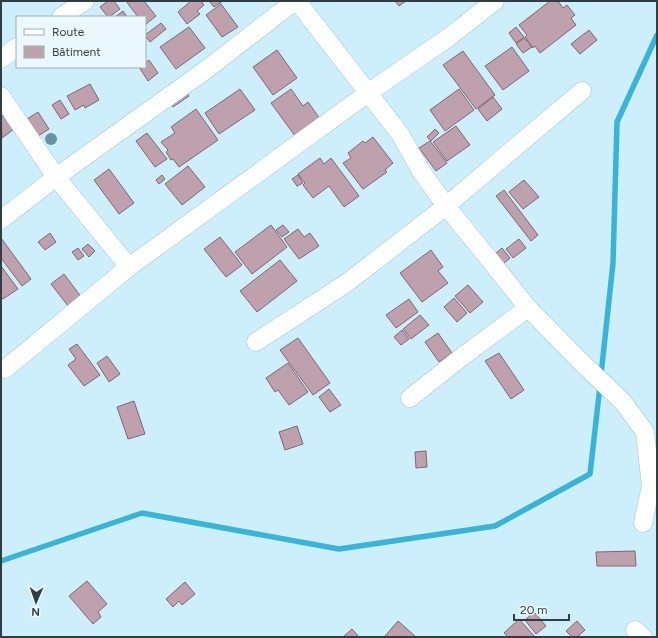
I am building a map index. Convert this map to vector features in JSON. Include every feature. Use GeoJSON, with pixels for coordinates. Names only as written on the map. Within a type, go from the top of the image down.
{"type":"FeatureCollection","features":[{"type":"Feature","properties":{"kind":"street"},"geometry":{"type":"LineString","coordinates":[[62,16],[85,1]]}},
{"type":"Feature","properties":{"kind":"street"},"geometry":{"type":"LineString","coordinates":[[1,220],[56,177],[207,69],[296,1],[400,134],[421,171],[446,206],[528,308],[622,401],[645,432],[651,486],[643,523]]}},
{"type":"Feature","properties":{"kind":"street"},"geometry":{"type":"LineString","coordinates":[[5,369],[129,267],[368,93],[449,37],[495,1]]}},
{"type":"Feature","properties":{"kind":"street"},"geometry":{"type":"LineString","coordinates":[[1,59],[16,48]]}},
{"type":"Feature","properties":{"kind":"street"},"geometry":{"type":"LineString","coordinates":[[256,342],[348,282],[446,206],[582,91]]}},
{"type":"Feature","properties":{"kind":"street"},"geometry":{"type":"LineString","coordinates":[[1,96],[56,177],[129,267]]}},
{"type":"Feature","properties":{"kind":"street"},"geometry":{"type":"LineString","coordinates":[[410,398],[463,356],[528,308]]}},
{"type":"Feature","properties":{"kind":"building"},"geometry":{"type":"Polygon","coordinates":[[[108,1],[114,1],[120,9],[110,16],[107,16],[100,7],[108,1]]]}},
{"type":"Feature","properties":{"kind":"building"},"geometry":{"type":"Polygon","coordinates":[[[126,1],[144,1],[156,16],[146,24],[146,16],[137,16],[126,1]]]}},
{"type":"Feature","properties":{"kind":"building"},"geometry":{"type":"Polygon","coordinates":[[[191,1],[201,1],[204,5],[197,11],[200,14],[187,24],[178,12],[191,1]]]}},
{"type":"Feature","properties":{"kind":"building"},"geometry":{"type":"Polygon","coordinates":[[[209,1],[223,1],[214,7],[209,1]]]}},
{"type":"Feature","properties":{"kind":"building"},"geometry":{"type":"Polygon","coordinates":[[[395,1],[406,1],[399,6],[395,1]]]}},
{"type":"Feature","properties":{"kind":"building"},"geometry":{"type":"Polygon","coordinates":[[[550,1],[558,1],[563,8],[567,5],[575,15],[571,18],[576,25],[540,53],[535,46],[533,48],[525,37],[527,35],[519,25],[550,1]]]}},
{"type":"Feature","properties":{"kind":"building"},"geometry":{"type":"Polygon","coordinates":[[[221,4],[238,27],[222,37],[206,15],[221,4]]]}},
{"type":"Feature","properties":{"kind":"building"},"geometry":{"type":"Polygon","coordinates":[[[123,11],[126,16],[116,16],[123,11]]]}},
{"type":"Feature","properties":{"kind":"building"},"geometry":{"type":"Polygon","coordinates":[[[161,23],[166,29],[150,42],[146,34],[161,23]]]}},
{"type":"Feature","properties":{"kind":"building"},"geometry":{"type":"Polygon","coordinates":[[[189,27],[205,48],[176,69],[160,47],[189,27]]]}},
{"type":"Feature","properties":{"kind":"building"},"geometry":{"type":"Polygon","coordinates":[[[516,27],[524,37],[516,43],[509,33],[516,27]]]}},
{"type":"Feature","properties":{"kind":"building"},"geometry":{"type":"Polygon","coordinates":[[[589,30],[597,40],[580,54],[571,44],[589,30]]]}},
{"type":"Feature","properties":{"kind":"building"},"geometry":{"type":"Polygon","coordinates":[[[524,38],[532,47],[523,53],[516,44],[524,38]]]}},
{"type":"Feature","properties":{"kind":"building"},"geometry":{"type":"Polygon","coordinates":[[[512,47],[529,71],[503,90],[485,66],[512,47]]]}},
{"type":"Feature","properties":{"kind":"building"},"geometry":{"type":"Polygon","coordinates":[[[277,50],[297,78],[273,95],[253,67],[277,50]]]}},
{"type":"Feature","properties":{"kind":"building"},"geometry":{"type":"Polygon","coordinates":[[[463,51],[495,95],[476,109],[443,65],[463,51]]]}},
{"type":"Feature","properties":{"kind":"building"},"geometry":{"type":"Polygon","coordinates":[[[149,60],[158,73],[148,81],[140,68],[146,68],[146,62],[149,60]]]}},
{"type":"Feature","properties":{"kind":"building"},"geometry":{"type":"Polygon","coordinates":[[[90,84],[99,100],[85,108],[84,105],[75,110],[67,96],[90,84]]]}},
{"type":"Feature","properties":{"kind":"building"},"geometry":{"type":"Polygon","coordinates":[[[184,89],[189,96],[173,107],[168,100],[184,89]]]}},
{"type":"Feature","properties":{"kind":"building"},"geometry":{"type":"Polygon","coordinates":[[[240,89],[255,110],[219,134],[205,113],[240,89]]]}},
{"type":"Feature","properties":{"kind":"building"},"geometry":{"type":"Polygon","coordinates":[[[291,89],[303,106],[308,102],[323,123],[298,140],[271,103],[291,89]]]}},
{"type":"Feature","properties":{"kind":"building"},"geometry":{"type":"Polygon","coordinates":[[[459,89],[474,110],[445,131],[430,110],[459,89]]]}},
{"type":"Feature","properties":{"kind":"building"},"geometry":{"type":"Polygon","coordinates":[[[493,97],[502,109],[487,121],[478,109],[493,97]]]}},
{"type":"Feature","properties":{"kind":"building"},"geometry":{"type":"Polygon","coordinates":[[[60,100],[69,114],[61,119],[52,105],[60,100]]]}},
{"type":"Feature","properties":{"kind":"building"},"geometry":{"type":"Polygon","coordinates":[[[196,109],[218,140],[179,167],[173,159],[171,160],[166,152],[168,150],[161,142],[175,133],[171,127],[196,109]]]}},
{"type":"Feature","properties":{"kind":"building"},"geometry":{"type":"Polygon","coordinates":[[[38,112],[49,129],[38,136],[27,119],[38,112]]]}},
{"type":"Feature","properties":{"kind":"building"},"geometry":{"type":"Polygon","coordinates":[[[7,113],[17,127],[2,138],[1,114],[3,117],[7,113]]]}},
{"type":"Feature","properties":{"kind":"building"},"geometry":{"type":"Polygon","coordinates":[[[456,126],[470,145],[447,161],[433,142],[456,126]]]}},
{"type":"Feature","properties":{"kind":"building"},"geometry":{"type":"Polygon","coordinates":[[[435,129],[439,133],[431,141],[427,137],[435,129]]]}},
{"type":"Feature","properties":{"kind":"building"},"geometry":{"type":"Polygon","coordinates":[[[147,133],[167,159],[155,167],[136,141],[147,133]]]}},
{"type":"Feature","properties":{"kind":"building"},"geometry":{"type":"Polygon","coordinates":[[[373,137],[393,163],[385,170],[387,172],[363,189],[343,163],[351,158],[348,153],[363,141],[365,143],[373,137]]]}},
{"type":"Feature","properties":{"kind":"building"},"geometry":{"type":"Polygon","coordinates":[[[430,141],[447,163],[436,171],[419,148],[430,141]]]}},
{"type":"Feature","properties":{"kind":"building"},"geometry":{"type":"Polygon","coordinates":[[[320,158],[324,164],[331,158],[359,196],[344,207],[329,186],[313,198],[303,185],[305,183],[298,174],[320,158]]]}},
{"type":"Feature","properties":{"kind":"building"},"geometry":{"type":"Polygon","coordinates":[[[188,166],[205,187],[182,205],[165,184],[188,166]]]}},
{"type":"Feature","properties":{"kind":"building"},"geometry":{"type":"Polygon","coordinates":[[[109,169],[134,203],[119,214],[94,180],[109,169]]]}},
{"type":"Feature","properties":{"kind":"building"},"geometry":{"type":"Polygon","coordinates":[[[162,175],[165,179],[159,184],[156,180],[162,175]]]}},
{"type":"Feature","properties":{"kind":"building"},"geometry":{"type":"Polygon","coordinates":[[[298,175],[303,183],[297,186],[292,179],[298,175]]]}},
{"type":"Feature","properties":{"kind":"building"},"geometry":{"type":"Polygon","coordinates":[[[524,180],[539,197],[523,209],[509,192],[524,180]]]}},
{"type":"Feature","properties":{"kind":"building"},"geometry":{"type":"Polygon","coordinates":[[[504,190],[538,235],[531,241],[496,196],[504,190]]]}},
{"type":"Feature","properties":{"kind":"building"},"geometry":{"type":"Polygon","coordinates":[[[271,225],[287,247],[252,274],[235,252],[271,225]]]}},
{"type":"Feature","properties":{"kind":"building"},"geometry":{"type":"Polygon","coordinates":[[[283,225],[289,232],[282,237],[276,230],[283,225]]]}},
{"type":"Feature","properties":{"kind":"building"},"geometry":{"type":"Polygon","coordinates":[[[298,229],[304,237],[310,233],[319,246],[299,259],[284,239],[298,229]]]}},
{"type":"Feature","properties":{"kind":"building"},"geometry":{"type":"Polygon","coordinates":[[[50,233],[56,242],[45,250],[38,242],[50,233]]]}},
{"type":"Feature","properties":{"kind":"building"},"geometry":{"type":"Polygon","coordinates":[[[220,237],[242,265],[226,277],[204,249],[220,237]]]}},
{"type":"Feature","properties":{"kind":"building"},"geometry":{"type":"Polygon","coordinates":[[[1,238],[31,279],[22,286],[1,258],[1,238]]]}},
{"type":"Feature","properties":{"kind":"building"},"geometry":{"type":"Polygon","coordinates":[[[519,239],[526,248],[513,258],[506,249],[519,239]]]}},
{"type":"Feature","properties":{"kind":"building"},"geometry":{"type":"Polygon","coordinates":[[[88,244],[95,251],[89,257],[82,249],[88,244]]]}},
{"type":"Feature","properties":{"kind":"building"},"geometry":{"type":"Polygon","coordinates":[[[78,248],[84,256],[78,260],[72,252],[78,248]]]}},
{"type":"Feature","properties":{"kind":"building"},"geometry":{"type":"Polygon","coordinates":[[[502,248],[510,258],[503,264],[495,254],[502,248]]]}},
{"type":"Feature","properties":{"kind":"building"},"geometry":{"type":"Polygon","coordinates":[[[431,250],[443,267],[438,271],[448,283],[422,302],[400,273],[431,250]]]}},
{"type":"Feature","properties":{"kind":"building"},"geometry":{"type":"Polygon","coordinates":[[[280,260],[297,281],[257,312],[240,291],[280,260]]]}},
{"type":"Feature","properties":{"kind":"building"},"geometry":{"type":"Polygon","coordinates":[[[1,266],[18,289],[3,299],[1,297],[1,266]]]}},
{"type":"Feature","properties":{"kind":"building"},"geometry":{"type":"Polygon","coordinates":[[[64,274],[85,302],[72,311],[51,284],[64,274]]]}},
{"type":"Feature","properties":{"kind":"building"},"geometry":{"type":"Polygon","coordinates":[[[468,285],[483,302],[470,313],[455,296],[468,285]]]}},
{"type":"Feature","properties":{"kind":"building"},"geometry":{"type":"Polygon","coordinates":[[[454,298],[467,313],[457,322],[444,307],[454,298]]]}},
{"type":"Feature","properties":{"kind":"building"},"geometry":{"type":"Polygon","coordinates":[[[409,299],[418,312],[396,328],[386,315],[409,299]]]}},
{"type":"Feature","properties":{"kind":"building"},"geometry":{"type":"Polygon","coordinates":[[[420,315],[429,325],[411,339],[403,329],[420,315]]]}},
{"type":"Feature","properties":{"kind":"building"},"geometry":{"type":"Polygon","coordinates":[[[402,330],[409,339],[401,345],[394,337],[402,330]]]}},
{"type":"Feature","properties":{"kind":"building"},"geometry":{"type":"Polygon","coordinates":[[[438,333],[452,353],[439,362],[425,342],[438,333]]]}},
{"type":"Feature","properties":{"kind":"building"},"geometry":{"type":"Polygon","coordinates":[[[298,338],[330,383],[313,395],[280,350],[298,338]]]}},
{"type":"Feature","properties":{"kind":"building"},"geometry":{"type":"Polygon","coordinates":[[[77,344],[100,375],[84,386],[68,365],[76,359],[69,349],[77,344]]]}},
{"type":"Feature","properties":{"kind":"building"},"geometry":{"type":"Polygon","coordinates":[[[499,353],[524,390],[511,399],[485,361],[499,353]]]}},
{"type":"Feature","properties":{"kind":"building"},"geometry":{"type":"Polygon","coordinates":[[[107,356],[120,374],[109,382],[97,363],[107,356]]]}},
{"type":"Feature","properties":{"kind":"building"},"geometry":{"type":"Polygon","coordinates":[[[288,363],[308,392],[289,405],[278,390],[275,392],[266,378],[288,363]]]}},
{"type":"Feature","properties":{"kind":"building"},"geometry":{"type":"Polygon","coordinates":[[[329,389],[341,405],[330,412],[319,397],[329,389]]]}},
{"type":"Feature","properties":{"kind":"building"},"geometry":{"type":"Polygon","coordinates":[[[134,401],[145,434],[128,439],[117,407],[134,401]]]}},
{"type":"Feature","properties":{"kind":"building"},"geometry":{"type":"Polygon","coordinates":[[[297,426],[303,444],[285,450],[279,432],[297,426]]]}},
{"type":"Feature","properties":{"kind":"building"},"geometry":{"type":"Polygon","coordinates":[[[426,451],[427,467],[416,468],[415,452],[426,451]]]}},
{"type":"Feature","properties":{"kind":"building"},"geometry":{"type":"Polygon","coordinates":[[[635,551],[636,566],[597,566],[596,552],[635,551]]]}},
{"type":"Feature","properties":{"kind":"building"},"geometry":{"type":"Polygon","coordinates":[[[87,581],[107,604],[98,612],[101,617],[93,624],[69,596],[87,581]]]}},
{"type":"Feature","properties":{"kind":"building"},"geometry":{"type":"Polygon","coordinates":[[[185,582],[195,594],[182,605],[179,601],[173,607],[166,599],[185,582]]]}},
{"type":"Feature","properties":{"kind":"building"},"geometry":{"type":"Polygon","coordinates":[[[534,612],[546,626],[536,634],[525,620],[534,612]]]}},
{"type":"Feature","properties":{"kind":"building"},"geometry":{"type":"Polygon","coordinates":[[[519,619],[535,637],[508,637],[504,633],[519,619]]]}},
{"type":"Feature","properties":{"kind":"building"},"geometry":{"type":"Polygon","coordinates":[[[398,621],[415,636],[385,636],[398,621]]]}},
{"type":"Feature","properties":{"kind":"building"},"geometry":{"type":"Polygon","coordinates":[[[577,621],[585,630],[577,637],[572,637],[566,631],[577,621]]]}},
{"type":"Feature","properties":{"kind":"building"},"geometry":{"type":"Polygon","coordinates":[[[352,629],[359,637],[343,637],[352,629]]]}},
{"type":"Feature","properties":{"kind":"waterway"},"geometry":{"type":"LineString","coordinates":[[601,375],[613,263],[617,122],[657,35]]}},
{"type":"Feature","properties":{"kind":"waterway"},"geometry":{"type":"LineString","coordinates":[[1,561],[142,513],[339,549],[495,526],[590,474],[600,386]]}}]}
